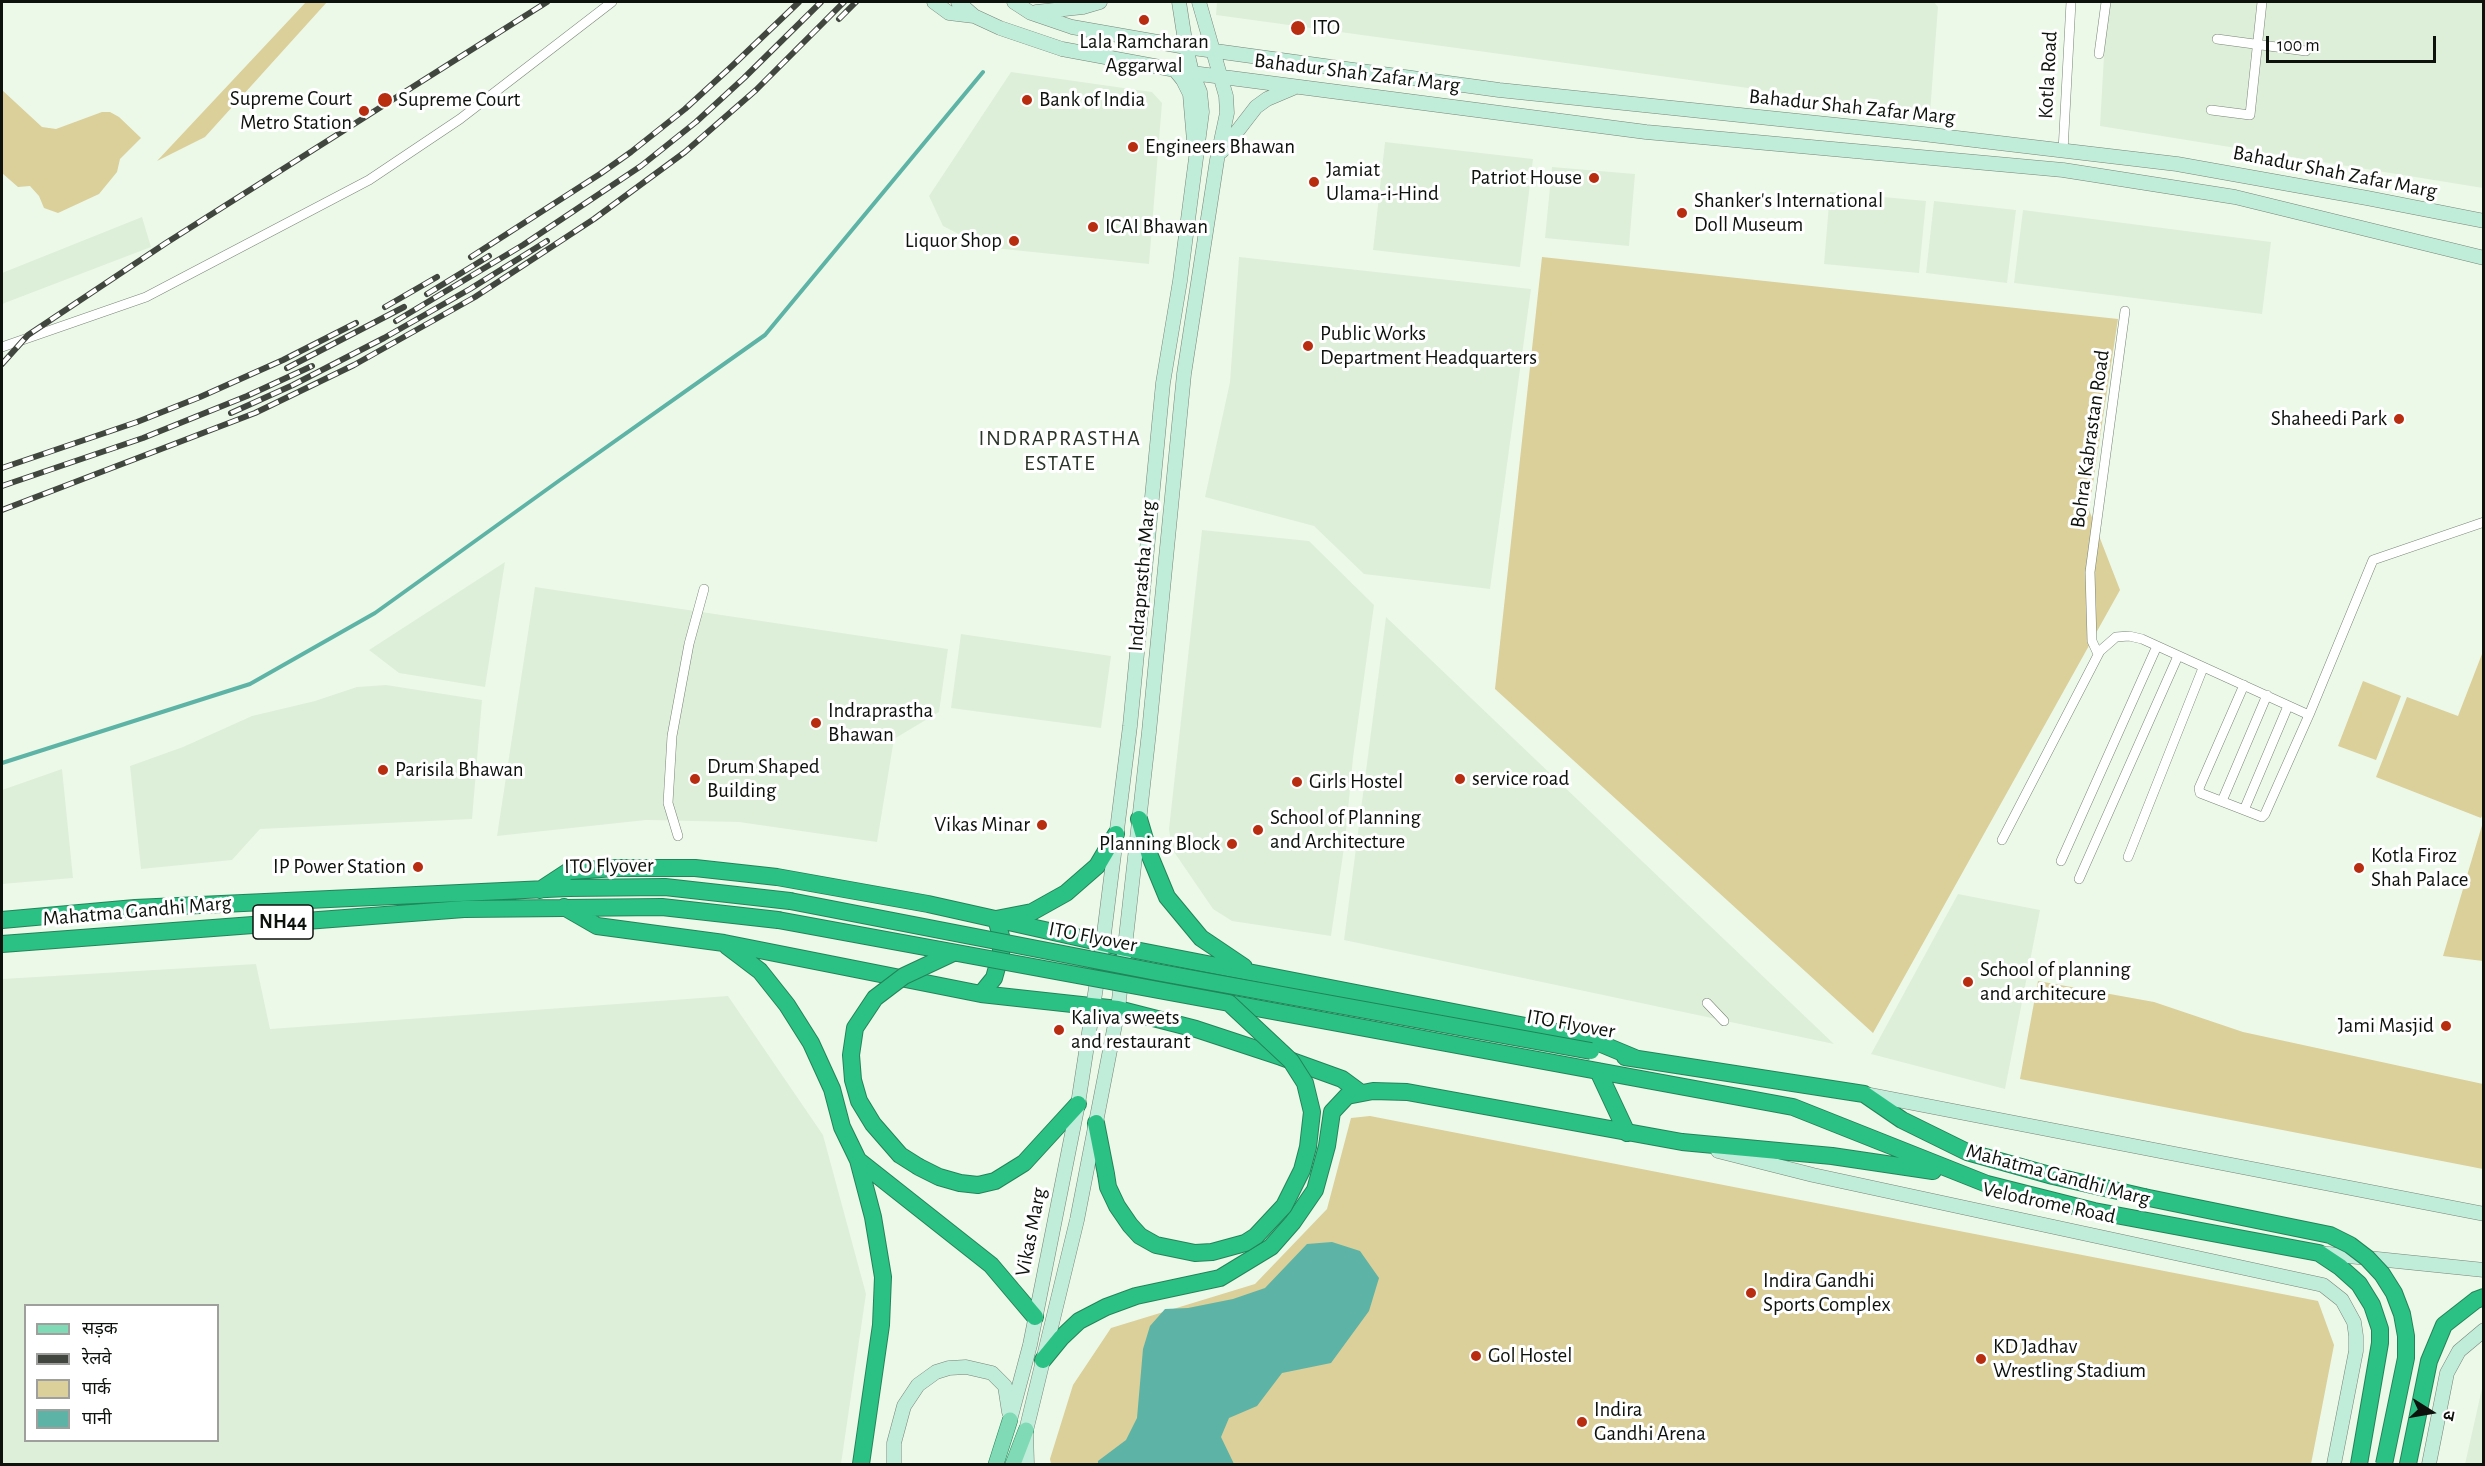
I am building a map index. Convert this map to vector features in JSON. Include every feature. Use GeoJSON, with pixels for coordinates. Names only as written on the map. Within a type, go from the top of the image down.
{"type":"FeatureCollection","features":[{"type":"Feature","properties":{"kind":"highway"},"geometry":{"type":"LineString","coordinates":[[1139,819],[1150,856],[1167,897],[1201,938],[1250,972]]}},
{"type":"Feature","properties":{"kind":"highway"},"geometry":{"type":"LineString","coordinates":[[996,919],[1032,912],[1066,892],[1097,866],[1116,834]]}},
{"type":"Feature","properties":{"kind":"highway"},"geometry":{"type":"LineString","coordinates":[[540,890],[569,871],[616,868],[695,868],[777,877],[928,904],[1125,948],[1587,1038],[1635,1058]]}},
{"type":"Feature","properties":{"kind":"highway","name":"ITO Flyover"},"geometry":{"type":"LineString","coordinates":[[540,890],[665,887],[790,901],[1156,972],[1635,1058]]}},
{"type":"Feature","properties":{"kind":"highway","name":"Mahatma Gandhi Marg"},"geometry":{"type":"LineString","coordinates":[[2,920],[135,908],[540,890]]}},
{"type":"Feature","properties":{"kind":"highway"},"geometry":{"type":"LineString","coordinates":[[564,907],[597,926],[724,943],[981,994],[1118,1009],[1196,1029],[1281,1057],[1342,1079],[1361,1093]]}},
{"type":"Feature","properties":{"kind":"highway","name":"ITO Flyover"},"geometry":{"type":"LineString","coordinates":[[564,907],[662,907],[778,920],[1591,1070]]}},
{"type":"Feature","properties":{"kind":"highway","name":"Mahatma Gandhi Marg"},"geometry":{"type":"LineString","coordinates":[[2,944],[452,910],[564,907]]}},
{"type":"Feature","properties":{"kind":"highway"},"geometry":{"type":"LineString","coordinates":[[981,994],[994,978],[1001,953],[999,927],[996,919]]}},
{"type":"Feature","properties":{"kind":"highway"},"geometry":{"type":"LineString","coordinates":[[724,943],[760,971],[787,1005],[812,1043],[832,1089],[842,1127],[858,1160],[873,1216],[883,1277],[881,1324],[861,1464]]}},
{"type":"Feature","properties":{"kind":"highway"},"geometry":{"type":"LineString","coordinates":[[953,953],[904,975],[890,985],[869,1005],[855,1028],[851,1055],[853,1080],[859,1101],[873,1124],[900,1155],[939,1177],[978,1185],[1012,1173],[1078,1104]]}},
{"type":"Feature","properties":{"kind":"highway"},"geometry":{"type":"LineString","coordinates":[[1096,1123],[1108,1187],[1116,1206],[1140,1236],[1156,1245],[1195,1253],[1212,1252],[1245,1243],[1256,1236],[1284,1206],[1302,1170],[1308,1147],[1312,1113],[1305,1083],[1291,1061],[1229,1003]]}},
{"type":"Feature","properties":{"kind":"highway","name":"Mahatma Gandhi Marg"},"geometry":{"type":"LineString","coordinates":[[1635,1058],[1864,1094]]}},
{"type":"Feature","properties":{"kind":"highway"},"geometry":{"type":"LineString","coordinates":[[1591,1070],[1627,1133]]}},
{"type":"Feature","properties":{"kind":"highway","name":"Mahatma Gandhi Marg"},"geometry":{"type":"LineString","coordinates":[[1591,1070],[1792,1107],[1961,1175],[2025,1194],[2094,1211],[2319,1253]]}},
{"type":"Feature","properties":{"kind":"highway"},"geometry":{"type":"LineString","coordinates":[[1043,1360],[1060,1338],[1079,1321],[1106,1307],[1136,1296],[1220,1278],[1271,1247],[1293,1222],[1315,1190],[1327,1146],[1332,1112],[1347,1096],[1361,1093],[1407,1092],[1682,1142],[1832,1156],[1961,1175]]}},
{"type":"Feature","properties":{"kind":"highway"},"geometry":{"type":"LineString","coordinates":[[1864,1094],[1902,1119],[1967,1152],[2053,1176],[2330,1235],[2350,1245],[2382,1274],[2394,1293],[2402,1314],[2406,1336],[2406,1358],[2384,1464]]}},
{"type":"Feature","properties":{"kind":"highway"},"geometry":{"type":"LineString","coordinates":[[858,1160],[991,1265],[1035,1317]]}},
{"type":"Feature","properties":{"kind":"highway"},"geometry":{"type":"LineString","coordinates":[[2319,1253],[2359,1284],[2372,1305],[2380,1329],[2372,1398],[2359,1464]]}},
{"type":"Feature","properties":{"kind":"highway"},"geometry":{"type":"LineString","coordinates":[[2408,1464],[2429,1361],[2444,1325],[2480,1298]]}},
{"type":"Feature","properties":{"kind":"main road"},"geometry":{"type":"LineString","coordinates":[[934,2],[949,13],[974,16]]}},
{"type":"Feature","properties":{"kind":"main road"},"geometry":{"type":"LineString","coordinates":[[958,2],[974,16],[1000,28],[1062,49],[1192,73]]}},
{"type":"Feature","properties":{"kind":"main road"},"geometry":{"type":"LineString","coordinates":[[1014,2],[1031,13],[1072,27],[1186,46]]}},
{"type":"Feature","properties":{"kind":"main road"},"geometry":{"type":"LineString","coordinates":[[1031,13],[1083,7],[1100,2]]}},
{"type":"Feature","properties":{"kind":"main road","name":"Indraprastha Marg"},"geometry":{"type":"LineString","coordinates":[[1092,1005],[1103,942],[1138,652],[1163,383],[1180,281],[1202,103],[1192,73],[1179,2]]}},
{"type":"Feature","properties":{"kind":"main road","name":"Indraprastha Marg"},"geometry":{"type":"LineString","coordinates":[[1118,1009],[1184,374],[1217,160],[1227,113],[1226,96],[1198,2]]}},
{"type":"Feature","properties":{"kind":"main road","name":"Bahadur Shah Zafar Marg"},"geometry":{"type":"LineString","coordinates":[[1186,46],[1487,88],[1923,134],[2200,168],[2484,222]]}},
{"type":"Feature","properties":{"kind":"main road"},"geometry":{"type":"LineString","coordinates":[[1175,70],[1190,94],[1190,118],[1197,155]]}},
{"type":"Feature","properties":{"kind":"main road","name":"Bahadur Shah Zafar Marg"},"geometry":{"type":"LineString","coordinates":[[1192,73],[1646,132],[2063,170],[2235,197],[2484,258]]}},
{"type":"Feature","properties":{"kind":"main road"},"geometry":{"type":"LineString","coordinates":[[1217,160],[1236,130],[1256,106],[1267,99],[1298,87]]}},
{"type":"Feature","properties":{"kind":"main road","name":"Vikas Marg"},"geometry":{"type":"LineString","coordinates":[[996,1464],[1030,1345],[1078,1104],[1092,1005]]}},
{"type":"Feature","properties":{"kind":"main road","name":"Vikas Marg"},"geometry":{"type":"LineString","coordinates":[[1020,1464],[1026,1430],[1077,1220],[1118,1009]]}},
{"type":"Feature","properties":{"kind":"main road","name":"Mahatma Gandhi Marg"},"geometry":{"type":"LineString","coordinates":[[1864,1094],[2484,1214]]}},
{"type":"Feature","properties":{"kind":"main road","name":"Velodrome Road"},"geometry":{"type":"LineString","coordinates":[[1682,1142],[1814,1175],[2323,1285],[2342,1300],[2349,1310],[2356,1336],[2356,1351],[2334,1464]]}},
{"type":"Feature","properties":{"kind":"main road","name":"Mahatma Gandhi Marg"},"geometry":{"type":"LineString","coordinates":[[2319,1253],[2484,1270]]}},
{"type":"Feature","properties":{"kind":"main road"},"geometry":{"type":"LineString","coordinates":[[2429,1464],[2447,1373],[2459,1351],[2484,1330]]}},
{"type":"Feature","properties":{"kind":"main road"},"geometry":{"type":"LineString","coordinates":[[894,1464],[894,1443],[903,1406],[918,1385],[942,1370],[966,1367],[987,1371],[998,1376],[1008,1395],[1010,1420]]}},
{"type":"Feature","properties":{"kind":"main road"},"geometry":{"type":"LineString","coordinates":[[1026,1430],[1027,1464]]}},
{"type":"Feature","properties":{"kind":"main road","name":"Vikas Marg"},"geometry":{"type":"LineString","coordinates":[[1013,1464],[1026,1430]]}},
{"type":"Feature","properties":{"kind":"street"},"geometry":{"type":"LineString","coordinates":[[2,347],[146,297],[369,180],[460,119],[612,2]]}},
{"type":"Feature","properties":{"kind":"street","name":"Kotla Road"},"geometry":{"type":"LineString","coordinates":[[2063,151],[2071,2]]}},
{"type":"Feature","properties":{"kind":"street"},"geometry":{"type":"LineString","coordinates":[[2099,54],[2106,2]]}},
{"type":"Feature","properties":{"kind":"street"},"geometry":{"type":"LineString","coordinates":[[2211,110],[2250,115],[2262,2]]}},
{"type":"Feature","properties":{"kind":"street"},"geometry":{"type":"LineString","coordinates":[[2217,39],[2306,51]]}},
{"type":"Feature","properties":{"kind":"street","name":"Bohra Kabrastan Road"},"geometry":{"type":"LineString","coordinates":[[2098,654],[2092,640],[2090,572],[2126,311]]}},
{"type":"Feature","properties":{"kind":"street"},"geometry":{"type":"LineString","coordinates":[[2244,685],[2199,788],[2200,793],[2262,817],[2309,715],[2373,560],[2468,525],[2484,522]]}},
{"type":"Feature","properties":{"kind":"street"},"geometry":{"type":"LineString","coordinates":[[678,836],[668,803],[672,736],[689,644],[704,589]]}},
{"type":"Feature","properties":{"kind":"street"},"geometry":{"type":"LineString","coordinates":[[2002,840],[2098,654],[2116,638],[2136,637],[2309,715]]}},
{"type":"Feature","properties":{"kind":"street"},"geometry":{"type":"LineString","coordinates":[[2061,861],[2157,646]]}},
{"type":"Feature","properties":{"kind":"street"},"geometry":{"type":"LineString","coordinates":[[2079,879],[2178,656]]}},
{"type":"Feature","properties":{"kind":"street"},"geometry":{"type":"LineString","coordinates":[[2128,857],[2203,668]]}},
{"type":"Feature","properties":{"kind":"street"},"geometry":{"type":"LineString","coordinates":[[2222,801],[2266,695]]}},
{"type":"Feature","properties":{"kind":"street"},"geometry":{"type":"LineString","coordinates":[[2244,810],[2289,706]]}},
{"type":"Feature","properties":{"kind":"street"},"geometry":{"type":"LineString","coordinates":[[1707,1003],[1724,1021]]}},
{"type":"Feature","properties":{"kind":"shaded area"},"geometry":{"type":"Polygon","coordinates":[[[1217,2],[1934,2],[1938,7],[1930,113],[1216,15],[1217,2]]]}},
{"type":"Feature","properties":{"kind":"shaded area"},"geometry":{"type":"Polygon","coordinates":[[[2107,2],[2483,2],[2483,188],[2100,126],[2107,2]]]}},
{"type":"Feature","properties":{"kind":"shaded area"},"geometry":{"type":"Polygon","coordinates":[[[1011,72],[1152,92],[1162,103],[1149,264],[984,247],[943,226],[929,196],[1011,72]]]}},
{"type":"Feature","properties":{"kind":"shaded area"},"geometry":{"type":"Polygon","coordinates":[[[1385,142],[1533,159],[1520,267],[1373,250],[1385,142]]]}},
{"type":"Feature","properties":{"kind":"shaded area"},"geometry":{"type":"Polygon","coordinates":[[[1552,167],[1635,174],[1629,246],[1545,238],[1552,167]]]}},
{"type":"Feature","properties":{"kind":"shaded area"},"geometry":{"type":"Polygon","coordinates":[[[1830,192],[1926,201],[1919,273],[1824,264],[1830,192]]]}},
{"type":"Feature","properties":{"kind":"shaded area"},"geometry":{"type":"Polygon","coordinates":[[[1934,201],[2016,210],[2007,283],[1926,273],[1934,201]]]}},
{"type":"Feature","properties":{"kind":"shaded area"},"geometry":{"type":"Polygon","coordinates":[[[2023,210],[2271,242],[2262,314],[2014,283],[2023,210]]]}},
{"type":"Feature","properties":{"kind":"shaded area"},"geometry":{"type":"Polygon","coordinates":[[[142,217],[151,247],[2,304],[2,273],[142,217]]]}},
{"type":"Feature","properties":{"kind":"shaded area"},"geometry":{"type":"Polygon","coordinates":[[[1239,257],[1531,289],[1490,589],[1364,574],[1314,526],[1205,497],[1230,382],[1239,257]]]}},
{"type":"Feature","properties":{"kind":"shaded area"},"geometry":{"type":"Polygon","coordinates":[[[1202,530],[1309,541],[1374,605],[1331,936],[1232,921],[1213,909],[1172,849],[1169,829],[1202,530]]]}},
{"type":"Feature","properties":{"kind":"shaded area"},"geometry":{"type":"Polygon","coordinates":[[[505,562],[485,687],[399,673],[369,650],[505,562]]]}},
{"type":"Feature","properties":{"kind":"shaded area"},"geometry":{"type":"Polygon","coordinates":[[[535,587],[948,649],[939,712],[894,739],[877,842],[739,822],[646,820],[497,836],[535,587]]]}},
{"type":"Feature","properties":{"kind":"shaded area","name":"service road"},"geometry":{"type":"Polygon","coordinates":[[[1386,617],[1834,1044],[1344,940],[1386,617]]]}},
{"type":"Feature","properties":{"kind":"shaded area"},"geometry":{"type":"Polygon","coordinates":[[[961,634],[1111,656],[1101,728],[951,708],[961,634]]]}},
{"type":"Feature","properties":{"kind":"shaded area"},"geometry":{"type":"Polygon","coordinates":[[[386,685],[482,700],[472,819],[260,829],[232,860],[141,869],[130,766],[183,747],[252,716],[315,701],[357,687],[386,685]]]}},
{"type":"Feature","properties":{"kind":"shaded area"},"geometry":{"type":"Polygon","coordinates":[[[62,769],[73,878],[2,884],[2,790],[62,769]]]}},
{"type":"Feature","properties":{"kind":"shaded area","name":"School of planning and architecure"},"geometry":{"type":"Polygon","coordinates":[[[1958,894],[2040,910],[2005,1089],[1871,1054],[1958,894]]]}},
{"type":"Feature","properties":{"kind":"shaded area"},"geometry":{"type":"Polygon","coordinates":[[[256,964],[270,1029],[728,996],[823,1135],[866,1294],[841,1464],[2,1464],[2,979],[256,964]]]}},
{"type":"Feature","properties":{"kind":"shaded area"},"geometry":{"type":"Polygon","coordinates":[[[2483,1384],[2483,1464],[2465,1464],[2483,1384]]]}},
{"type":"Feature","properties":{"kind":"green space"},"geometry":{"type":"Polygon","coordinates":[[[306,2],[327,2],[205,137],[157,161],[306,2]]]}},
{"type":"Feature","properties":{"kind":"green space"},"geometry":{"type":"Polygon","coordinates":[[[2,90],[42,127],[56,129],[102,112],[110,112],[119,117],[141,138],[120,159],[117,172],[99,194],[58,213],[44,208],[39,196],[30,186],[18,187],[2,173],[2,90]]]}},
{"type":"Feature","properties":{"kind":"green space"},"geometry":{"type":"Polygon","coordinates":[[[1542,257],[2118,319],[2089,510],[2120,590],[1873,1033],[1495,689],[1542,257]]]}},
{"type":"Feature","properties":{"kind":"green space"},"geometry":{"type":"Polygon","coordinates":[[[2482,654],[2484,812],[2481,818],[2376,777],[2407,697],[2458,716],[2482,654]]]}},
{"type":"Feature","properties":{"kind":"green space"},"geometry":{"type":"Polygon","coordinates":[[[2363,681],[2401,696],[2376,760],[2338,746],[2363,681]]]}},
{"type":"Feature","properties":{"kind":"green space"},"geometry":{"type":"Polygon","coordinates":[[[2483,822],[2483,961],[2443,956],[2483,822]]]}},
{"type":"Feature","properties":{"kind":"green space"},"geometry":{"type":"Polygon","coordinates":[[[2038,981],[2154,1002],[2243,1032],[2483,1084],[2483,1169],[2020,1079],[2038,981]]]}},
{"type":"Feature","properties":{"kind":"green space","name":"Indira Gandhi Sports Complex"},"geometry":{"type":"Polygon","coordinates":[[[1370,1116],[2318,1301],[2334,1345],[2311,1464],[1051,1464],[1050,1459],[1073,1385],[1111,1328],[1255,1284],[1327,1209],[1351,1118],[1370,1116]]]}},
{"type":"Feature","properties":{"kind":"water"},"geometry":{"type":"Polygon","coordinates":[[[1332,1242],[1360,1251],[1379,1278],[1369,1311],[1331,1363],[1282,1373],[1257,1406],[1229,1418],[1221,1437],[1234,1464],[1098,1464],[1098,1461],[1126,1440],[1137,1418],[1143,1349],[1150,1326],[1165,1309],[1188,1308],[1233,1299],[1265,1288],[1307,1244],[1332,1242]]]}},
{"type":"Feature","properties":{"kind":"waterway"},"geometry":{"type":"LineString","coordinates":[[2,763],[250,684],[375,613],[765,335],[983,72]]}},
{"type":"Feature","properties":{"kind":"railway"},"geometry":{"type":"LineString","coordinates":[[2,364],[28,335],[166,243],[547,2]]}},
{"type":"Feature","properties":{"kind":"railway"},"geometry":{"type":"LineString","coordinates":[[471,257],[631,152],[685,109],[799,2]]}},
{"type":"Feature","properties":{"kind":"railway"},"geometry":{"type":"LineString","coordinates":[[396,321],[523,245],[641,166],[696,122],[821,2]]}},
{"type":"Feature","properties":{"kind":"railway"},"geometry":{"type":"LineString","coordinates":[[2,510],[255,413],[354,365],[475,297],[594,219],[685,152],[756,90],[844,2]]}},
{"type":"Feature","properties":{"kind":"railway"},"geometry":{"type":"LineString","coordinates":[[839,19],[856,2]]}},
{"type":"Feature","properties":{"kind":"railway"},"geometry":{"type":"LineString","coordinates":[[231,413],[293,385],[384,338],[470,289],[547,241]]}},
{"type":"Feature","properties":{"kind":"railway"},"geometry":{"type":"LineString","coordinates":[[427,294],[489,256]]}},
{"type":"Feature","properties":{"kind":"railway"},"geometry":{"type":"LineString","coordinates":[[385,307],[437,277]]}},
{"type":"Feature","properties":{"kind":"railway"},"geometry":{"type":"LineString","coordinates":[[287,368],[404,307]]}},
{"type":"Feature","properties":{"kind":"railway"},"geometry":{"type":"LineString","coordinates":[[2,468],[137,422],[200,397],[283,360],[356,323]]}},
{"type":"Feature","properties":{"kind":"railway"},"geometry":{"type":"LineString","coordinates":[[2,486],[143,438],[247,396],[312,366]]}},
{"type":"Feature","properties":{"kind":"place","name":"Lala Ramcharan Aggarwal"},"geometry":{"type":"Point","coordinates":[1144,20]}},
{"type":"Feature","properties":{"kind":"place","name":"ITO"},"geometry":{"type":"Point","coordinates":[1298,28]}},
{"type":"Feature","properties":{"kind":"place","name":"Supreme Court"},"geometry":{"type":"Point","coordinates":[385,100]}},
{"type":"Feature","properties":{"kind":"place","name":"Bank of India"},"geometry":{"type":"Point","coordinates":[1027,100]}},
{"type":"Feature","properties":{"kind":"place","name":"Supreme Court Metro Station"},"geometry":{"type":"Point","coordinates":[364,111]}},
{"type":"Feature","properties":{"kind":"place","name":"Engineers Bhawan"},"geometry":{"type":"Point","coordinates":[1133,147]}},
{"type":"Feature","properties":{"kind":"place","name":"Patriot House"},"geometry":{"type":"Point","coordinates":[1594,178]}},
{"type":"Feature","properties":{"kind":"place","name":"Jamiat Ulama-i-Hind"},"geometry":{"type":"Point","coordinates":[1314,182]}},
{"type":"Feature","properties":{"kind":"place","name":"Shanker's International Doll Museum"},"geometry":{"type":"Point","coordinates":[1682,213]}},
{"type":"Feature","properties":{"kind":"place","name":"ICAI Bhawan"},"geometry":{"type":"Point","coordinates":[1093,227]}},
{"type":"Feature","properties":{"kind":"place","name":"Liquor Shop"},"geometry":{"type":"Point","coordinates":[1014,241]}},
{"type":"Feature","properties":{"kind":"place","name":"Public Works Department Headquarters"},"geometry":{"type":"Point","coordinates":[1308,346]}},
{"type":"Feature","properties":{"kind":"place","name":"Shaheedi Park"},"geometry":{"type":"Point","coordinates":[2399,419]}},
{"type":"Feature","properties":{"kind":"place","name":"Indraprastha Bhawan"},"geometry":{"type":"Point","coordinates":[816,723]}},
{"type":"Feature","properties":{"kind":"place","name":"Parisila Bhawan"},"geometry":{"type":"Point","coordinates":[383,770]}},
{"type":"Feature","properties":{"kind":"place","name":"Drum Shaped Building"},"geometry":{"type":"Point","coordinates":[695,779]}},
{"type":"Feature","properties":{"kind":"place","name":"service road"},"geometry":{"type":"Point","coordinates":[1460,779]}},
{"type":"Feature","properties":{"kind":"place","name":"Girls Hostel"},"geometry":{"type":"Point","coordinates":[1297,782]}},
{"type":"Feature","properties":{"kind":"place","name":"Vikas Minar"},"geometry":{"type":"Point","coordinates":[1042,825]}},
{"type":"Feature","properties":{"kind":"place","name":"School of Planning and Architecture"},"geometry":{"type":"Point","coordinates":[1258,830]}},
{"type":"Feature","properties":{"kind":"place","name":"Planning Block"},"geometry":{"type":"Point","coordinates":[1232,844]}},
{"type":"Feature","properties":{"kind":"place","name":"IP Power Station"},"geometry":{"type":"Point","coordinates":[418,867]}},
{"type":"Feature","properties":{"kind":"place","name":"Kotla Firoz Shah Palace"},"geometry":{"type":"Point","coordinates":[2359,868]}},
{"type":"Feature","properties":{"kind":"place","name":"School of planning and architecure"},"geometry":{"type":"Point","coordinates":[1968,982]}},
{"type":"Feature","properties":{"kind":"place","name":"Jami Masjid"},"geometry":{"type":"Point","coordinates":[2446,1026]}},
{"type":"Feature","properties":{"kind":"place","name":"Kaliva sweets and restaurant"},"geometry":{"type":"Point","coordinates":[1059,1030]}},
{"type":"Feature","properties":{"kind":"place","name":"Indira Gandhi Sports Complex"},"geometry":{"type":"Point","coordinates":[1751,1293]}},
{"type":"Feature","properties":{"kind":"place","name":"Gol Hostel"},"geometry":{"type":"Point","coordinates":[1476,1356]}},
{"type":"Feature","properties":{"kind":"place","name":"KD Jadhav Wrestling Stadium"},"geometry":{"type":"Point","coordinates":[1981,1359]}},
{"type":"Feature","properties":{"kind":"place","name":"Indira Gandhi Arena"},"geometry":{"type":"Point","coordinates":[1582,1422]}},
{"type":"Feature","properties":{"kind":"district","name":"INDRAPRASTHA ESTATE"},"geometry":{"type":"Point","coordinates":[1060,450]}}]}
